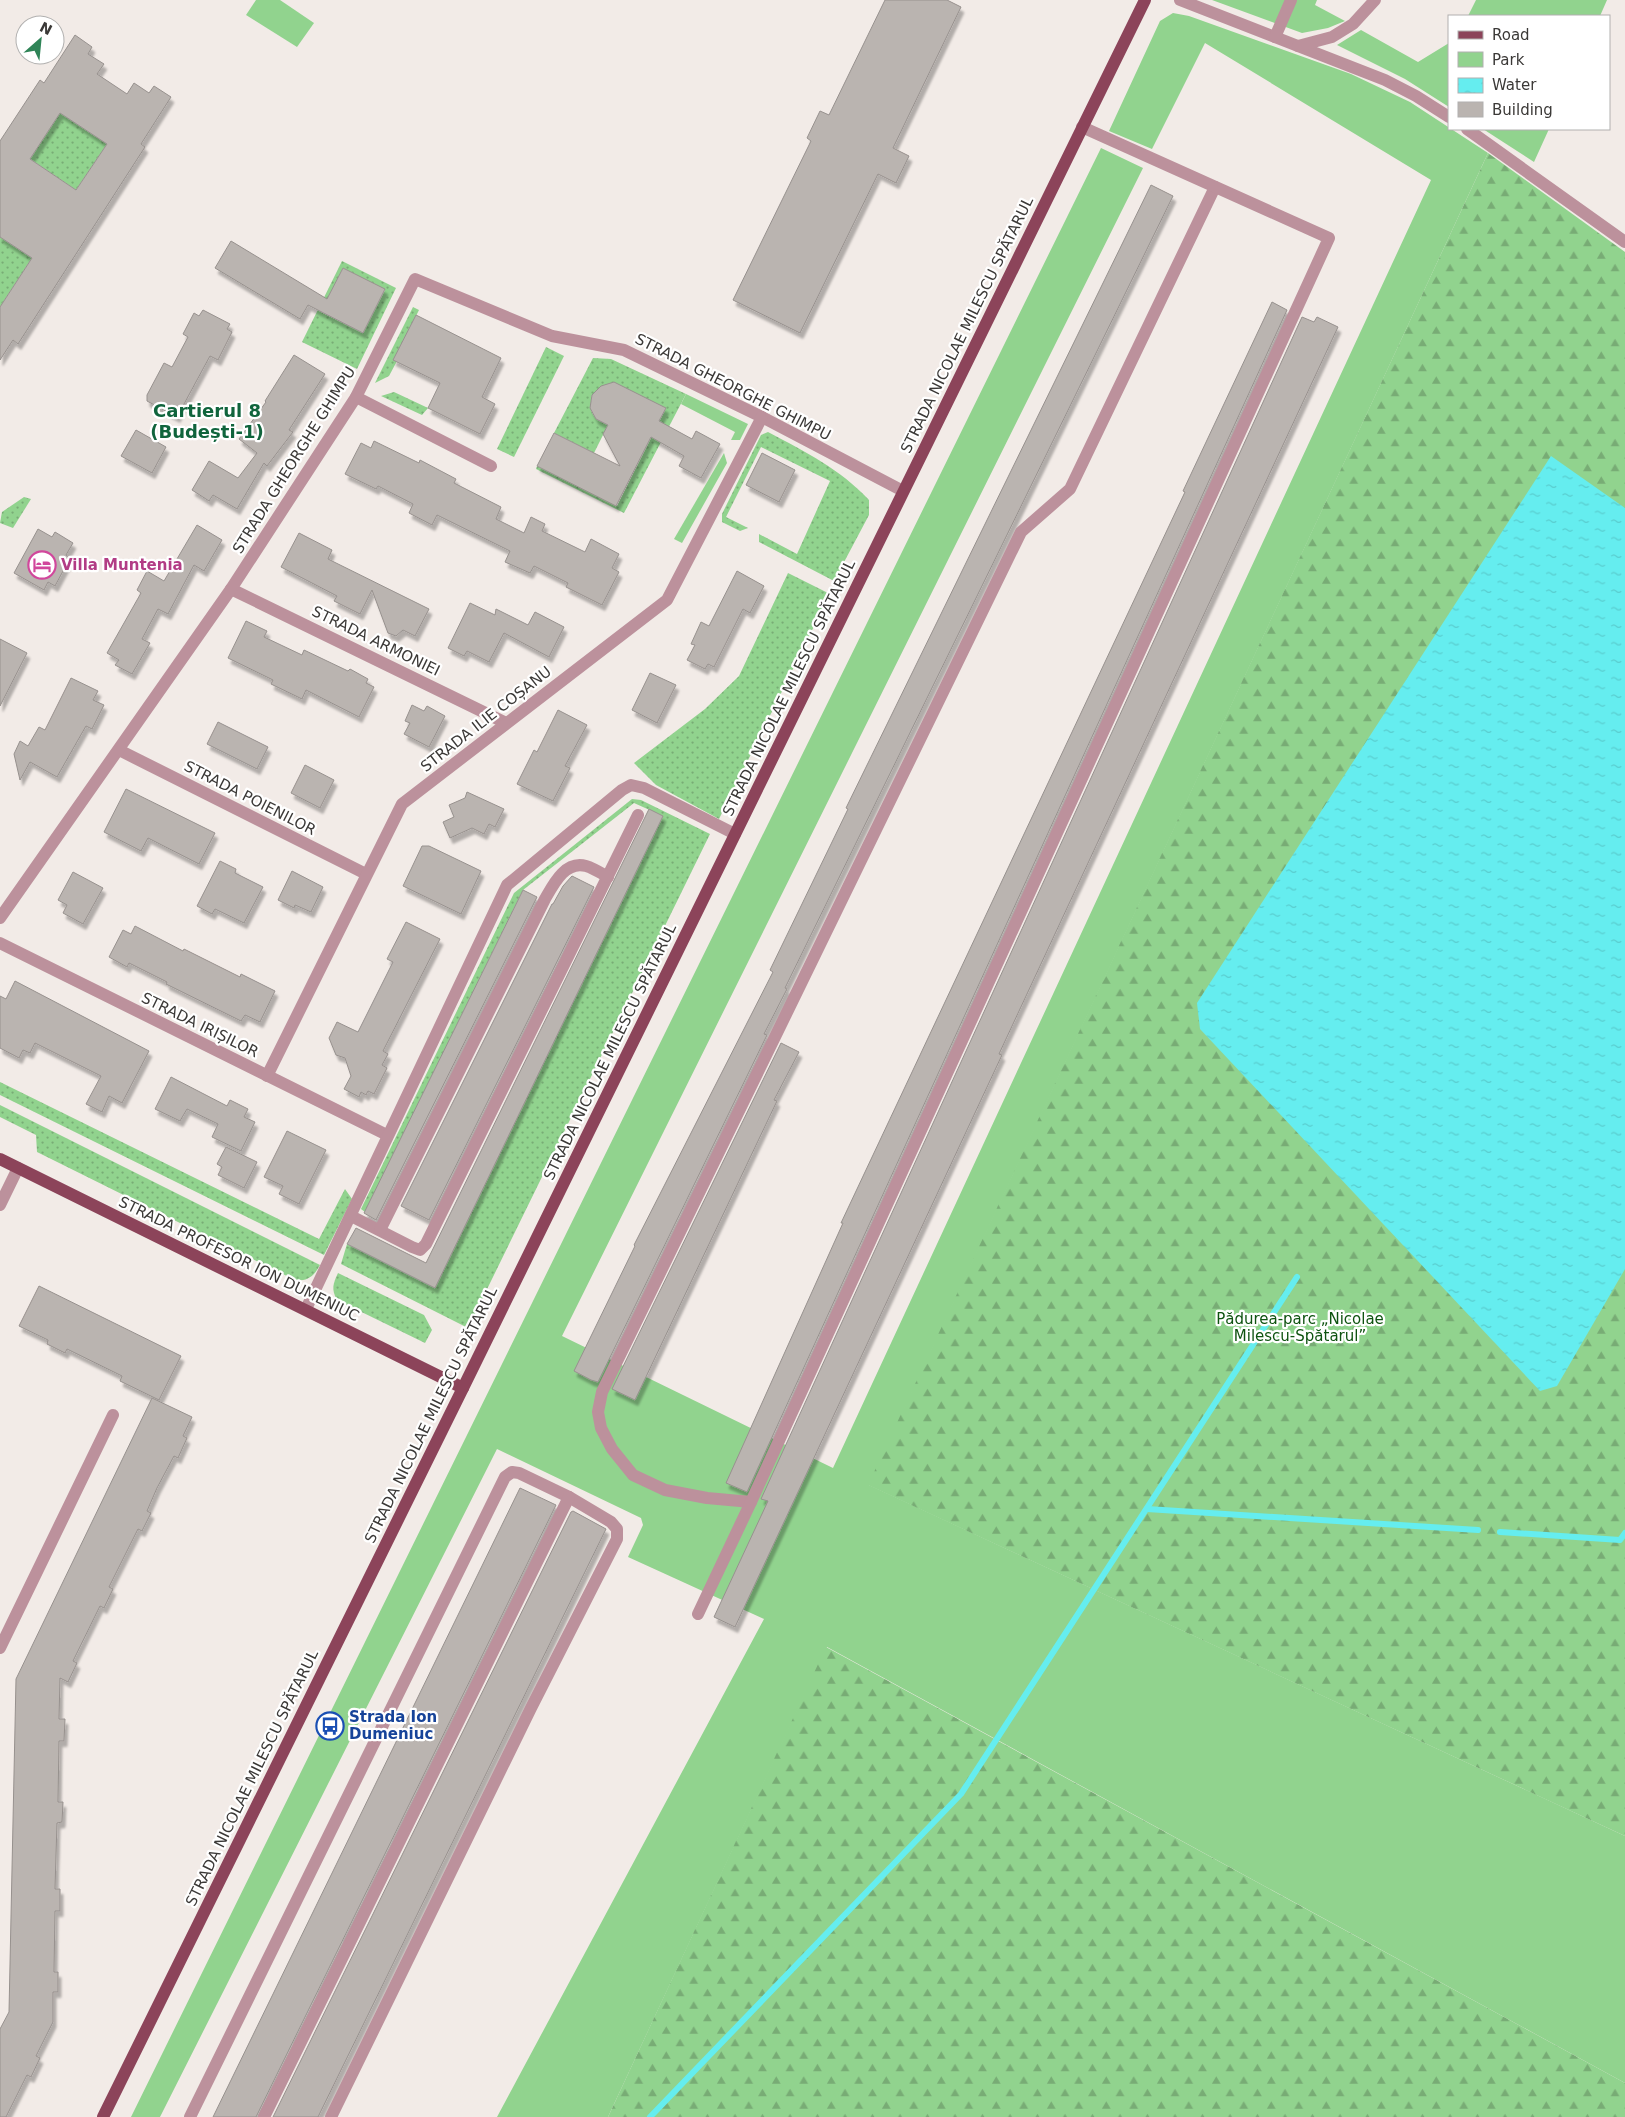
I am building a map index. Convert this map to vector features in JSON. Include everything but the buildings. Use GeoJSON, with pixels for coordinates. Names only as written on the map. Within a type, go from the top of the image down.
{"type":"FeatureCollection","features":[{"type":"Feature","properties":{"kind":"main road","name":"STRADA NICOLAE MILESCU SPĂTARUL"},"geometry":{"type":"LineString","coordinates":[[103,2117],[1145,0]]}},
{"type":"Feature","properties":{"kind":"main road","name":"STRADA PROFESOR ION DUMENIUC"},"geometry":{"type":"LineString","coordinates":[[0,1159],[463,1388]]}},
{"type":"Feature","properties":{"kind":"street"},"geometry":{"type":"LineString","coordinates":[[1180,0],[1385,80],[1416,96],[1448,116]]}},
{"type":"Feature","properties":{"kind":"street"},"geometry":{"type":"LineString","coordinates":[[1275,37],[1291,0]]}},
{"type":"Feature","properties":{"kind":"street"},"geometry":{"type":"LineString","coordinates":[[1298,46],[1332,36],[1353,24],[1375,0]]}},
{"type":"Feature","properties":{"kind":"street"},"geometry":{"type":"LineString","coordinates":[[698,1614],[1329,238],[1082,128]]}},
{"type":"Feature","properties":{"kind":"street"},"geometry":{"type":"LineString","coordinates":[[1468,130],[1625,242]]}},
{"type":"Feature","properties":{"kind":"street"},"geometry":{"type":"LineString","coordinates":[[751,1502],[708,1498],[665,1490],[634,1475],[612,1449],[601,1428],[598,1412],[602,1392],[1020,532],[1070,489],[1215,187]]}},
{"type":"Feature","properties":{"kind":"street","name":"STRADA GHEORGHE GHIMPU"},"geometry":{"type":"LineString","coordinates":[[0,918],[231,589],[356,397],[415,279],[552,336],[624,350],[762,417],[904,492]]}},
{"type":"Feature","properties":{"kind":"street"},"geometry":{"type":"LineString","coordinates":[[356,397],[491,466]]}},
{"type":"Feature","properties":{"kind":"street","name":"STRADA ILIE COȘANU"},"geometry":{"type":"LineString","coordinates":[[267,1076],[402,804],[667,600],[762,417]]}},
{"type":"Feature","properties":{"kind":"street","name":"STRADA ARMONIEI"},"geometry":{"type":"LineString","coordinates":[[231,589],[506,723]]}},
{"type":"Feature","properties":{"kind":"street","name":"STRADA POIENILOR"},"geometry":{"type":"LineString","coordinates":[[119,750],[366,874]]}},
{"type":"Feature","properties":{"kind":"street"},"geometry":{"type":"LineString","coordinates":[[306,1309],[507,885],[622,790],[631,785],[644,788],[735,834]]}},
{"type":"Feature","properties":{"kind":"street"},"geometry":{"type":"LineString","coordinates":[[351,1216],[420,1250],[426,1244],[638,815]]}},
{"type":"Feature","properties":{"kind":"street"},"geometry":{"type":"LineString","coordinates":[[380,1230],[559,876],[570,868],[584,865],[608,876]]}},
{"type":"Feature","properties":{"kind":"street","name":"STRADA IRIȘILOR"},"geometry":{"type":"LineString","coordinates":[[0,943],[387,1135]]}},
{"type":"Feature","properties":{"kind":"street"},"geometry":{"type":"LineString","coordinates":[[0,1205],[18,1168]]}},
{"type":"Feature","properties":{"kind":"street"},"geometry":{"type":"LineString","coordinates":[[0,1648],[113,1415]]}},
{"type":"Feature","properties":{"kind":"street"},"geometry":{"type":"LineString","coordinates":[[190,2117],[505,1477],[512,1472],[519,1472],[569,1497],[611,1522],[617,1529],[617,1539],[531,1708],[331,2117]]}},
{"type":"Feature","properties":{"kind":"street"},"geometry":{"type":"LineString","coordinates":[[264,2117],[569,1497]]}},
{"type":"Feature","properties":{"kind":"green space"},"geometry":{"type":"Polygon","coordinates":[[[256,0],[280,0],[314,23],[297,47],[246,15],[256,0]]]}},
{"type":"Feature","properties":{"kind":"green space"},"geometry":{"type":"Polygon","coordinates":[[[1212,0],[1317,0],[1315,5],[1345,21],[1328,28],[1302,33],[1212,0]]]}},
{"type":"Feature","properties":{"kind":"green space"},"geometry":{"type":"Polygon","coordinates":[[[1476,0],[1607,0],[1600,15],[1468,15],[1476,0]]]}},
{"type":"Feature","properties":{"kind":"green space"},"geometry":{"type":"Polygon","coordinates":[[[1173,13],[1189,16],[1351,74],[1410,102],[1448,127],[1448,130],[1453,130],[1488,153],[869,1485],[1625,1836],[1625,2083],[827,1647],[608,2117],[497,2117],[764,1619],[628,1557],[643,1525],[641,1518],[497,1449],[160,2117],[131,2117],[1101,148],[1143,168],[562,1336],[833,1468],[1431,180],[1205,43],[1152,149],[1109,131],[1160,21],[1173,13]]]}},
{"type":"Feature","properties":{"kind":"green space"},"geometry":{"type":"Polygon","coordinates":[[[1361,30],[1418,62],[1448,44],[1448,106],[1405,79],[1337,45],[1361,30]]]}},
{"type":"Feature","properties":{"kind":"green space"},"geometry":{"type":"Polygon","coordinates":[[[60,113],[107,144],[76,190],[30,159],[60,113]]]}},
{"type":"Feature","properties":{"kind":"green space"},"geometry":{"type":"Polygon","coordinates":[[[1485,130],[1549,130],[1534,162],[1485,130]]]}},
{"type":"Feature","properties":{"kind":"green space","name":"Pădurea-parc „Nicolae Milescu-Spătarul”"},"geometry":{"type":"Polygon","coordinates":[[[1488,153],[1625,252],[1625,1836],[868,1485],[1488,153]]]}},
{"type":"Feature","properties":{"kind":"green space"},"geometry":{"type":"Polygon","coordinates":[[[0,237],[32,258],[0,307],[0,237]]]}},
{"type":"Feature","properties":{"kind":"green space"},"geometry":{"type":"Polygon","coordinates":[[[342,261],[396,288],[357,369],[302,342],[342,261]],[[343,268],[321,312],[363,333],[385,290],[343,268]]]}},
{"type":"Feature","properties":{"kind":"green space"},"geometry":{"type":"Polygon","coordinates":[[[413,307],[419,310],[394,360],[397,361],[389,376],[375,383],[413,307]]]}},
{"type":"Feature","properties":{"kind":"green space"},"geometry":{"type":"Polygon","coordinates":[[[546,347],[564,356],[514,457],[497,449],[546,347]]]}},
{"type":"Feature","properties":{"kind":"green space"},"geometry":{"type":"Polygon","coordinates":[[[593,358],[611,359],[686,394],[624,513],[536,469],[537,466],[617,506],[666,408],[592,395],[592,414],[608,425],[594,453],[554,433],[593,358]]]}},
{"type":"Feature","properties":{"kind":"green space"},"geometry":{"type":"Polygon","coordinates":[[[394,392],[428,408],[422,415],[381,396],[394,392]]]}},
{"type":"Feature","properties":{"kind":"green space"},"geometry":{"type":"Polygon","coordinates":[[[686,394],[748,424],[740,440],[731,440],[735,432],[681,404],[686,394]]]}},
{"type":"Feature","properties":{"kind":"green space"},"geometry":{"type":"Polygon","coordinates":[[[768,432],[834,470],[869,500],[869,515],[834,581],[759,542],[759,534],[797,554],[830,481],[761,447],[726,517],[748,528],[740,531],[722,522],[722,514],[761,435],[768,432]]]}},
{"type":"Feature","properties":{"kind":"green space"},"geometry":{"type":"Polygon","coordinates":[[[724,453],[727,463],[682,543],[674,539],[724,453]]]}},
{"type":"Feature","properties":{"kind":"green space"},"geometry":{"type":"Polygon","coordinates":[[[24,497],[31,499],[13,528],[0,523],[2,512],[24,497]]]}},
{"type":"Feature","properties":{"kind":"green space"},"geometry":{"type":"Polygon","coordinates":[[[788,573],[830,594],[719,819],[656,785],[634,763],[705,709],[739,676],[788,573]]]}},
{"type":"Feature","properties":{"kind":"green space"},"geometry":{"type":"Polygon","coordinates":[[[632,799],[641,800],[710,834],[468,1328],[341,1264],[347,1244],[435,1288],[663,816],[634,803],[523,890],[365,1212],[361,1209],[514,893],[632,799]]]}},
{"type":"Feature","properties":{"kind":"green space"},"geometry":{"type":"Polygon","coordinates":[[[0,1082],[319,1239],[345,1189],[352,1199],[324,1255],[0,1095],[0,1082]]]}},
{"type":"Feature","properties":{"kind":"green space"},"geometry":{"type":"Polygon","coordinates":[[[0,1105],[320,1265],[310,1278],[302,1280],[293,1279],[37,1152],[36,1135],[0,1117],[0,1105]]]}},
{"type":"Feature","properties":{"kind":"green space"},"geometry":{"type":"Polygon","coordinates":[[[338,1273],[424,1315],[432,1330],[425,1343],[337,1300],[333,1286],[338,1273]]]}},
{"type":"Feature","properties":{"kind":"green space"},"geometry":{"type":"Polygon","coordinates":[[[826,1647],[1625,2083],[1625,2117],[608,2117],[826,1647]]]}},
{"type":"Feature","properties":{"kind":"water"},"geometry":{"type":"Polygon","coordinates":[[[1551,456],[1625,508],[1625,1269],[1557,1386],[1540,1391],[1200,1029],[1197,1003],[1551,456]]]}},
{"type":"Feature","properties":{"kind":"waterway"},"geometry":{"type":"LineString","coordinates":[[650,2117],[961,1794],[1297,1277]]}},
{"type":"Feature","properties":{"kind":"waterway"},"geometry":{"type":"LineString","coordinates":[[1147,1509],[1478,1530]]}},
{"type":"Feature","properties":{"kind":"waterway"},"geometry":{"type":"LineString","coordinates":[[1500,1532],[1620,1540],[1625,1533]]}},
{"type":"Feature","properties":{"kind":"place","name":"Villa Muntenia"},"geometry":{"type":"Point","coordinates":[42,565]}},
{"type":"Feature","properties":{"kind":"place","name":"Strada Ion Dumeniuc"},"geometry":{"type":"Point","coordinates":[330,1726]}},
{"type":"Feature","properties":{"kind":"district","name":"Cartierul 8 (Budești-1)"},"geometry":{"type":"Point","coordinates":[207,420]}}]}
